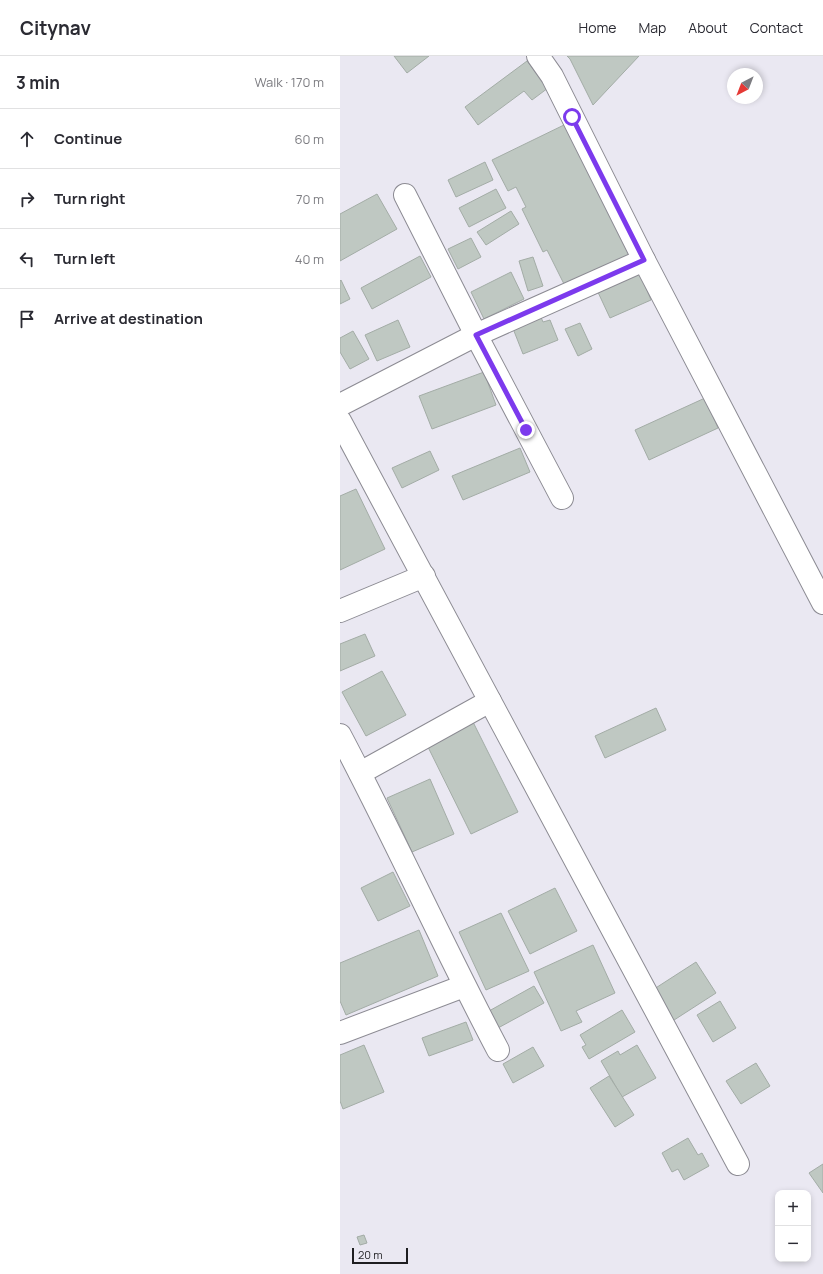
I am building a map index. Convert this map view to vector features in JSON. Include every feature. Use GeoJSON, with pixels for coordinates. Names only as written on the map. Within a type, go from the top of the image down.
{"type":"FeatureCollection","features":[{"type":"Feature","properties":{"kind":"street"},"geometry":{"type":"LineString","coordinates":[[538,56],[552,76],[644,260],[823,603]]}},
{"type":"Feature","properties":{"kind":"street"},"geometry":{"type":"LineString","coordinates":[[405,195],[476,335],[562,498]]}},
{"type":"Feature","properties":{"kind":"street"},"geometry":{"type":"LineString","coordinates":[[340,405],[476,335],[644,260]]}},
{"type":"Feature","properties":{"kind":"street"},"geometry":{"type":"LineString","coordinates":[[340,421],[738,1164]]}},
{"type":"Feature","properties":{"kind":"street"},"geometry":{"type":"LineString","coordinates":[[340,612],[424,576]]}},
{"type":"Feature","properties":{"kind":"street"},"geometry":{"type":"LineString","coordinates":[[360,773],[490,701]]}},
{"type":"Feature","properties":{"kind":"street"},"geometry":{"type":"LineString","coordinates":[[340,735],[464,986],[498,1050]]}},
{"type":"Feature","properties":{"kind":"street"},"geometry":{"type":"LineString","coordinates":[[340,1033],[464,986]]}},
{"type":"Feature","properties":{"kind":"building"},"geometry":{"type":"Polygon","coordinates":[[[394,56],[429,56],[407,73],[394,56]]]}},
{"type":"Feature","properties":{"kind":"building"},"geometry":{"type":"Polygon","coordinates":[[[567,56],[639,56],[593,105],[570,59],[567,56]]]}},
{"type":"Feature","properties":{"kind":"building"},"geometry":{"type":"Polygon","coordinates":[[[527,61],[548,88],[532,100],[524,91],[478,125],[465,107],[527,61]]]}},
{"type":"Feature","properties":{"kind":"building"},"geometry":{"type":"Polygon","coordinates":[[[566,124],[631,256],[566,288],[547,250],[543,252],[522,209],[526,207],[516,187],[508,191],[492,160],[566,124]]]}},
{"type":"Feature","properties":{"kind":"building"},"geometry":{"type":"Polygon","coordinates":[[[485,162],[493,180],[456,197],[448,180],[485,162]]]}},
{"type":"Feature","properties":{"kind":"building"},"geometry":{"type":"Polygon","coordinates":[[[496,189],[506,208],[469,227],[459,208],[496,189]]]}},
{"type":"Feature","properties":{"kind":"building"},"geometry":{"type":"Polygon","coordinates":[[[377,194],[397,229],[340,261],[340,214],[377,194]]]}},
{"type":"Feature","properties":{"kind":"building"},"geometry":{"type":"Polygon","coordinates":[[[511,211],[519,224],[486,245],[477,232],[511,211]]]}},
{"type":"Feature","properties":{"kind":"building"},"geometry":{"type":"Polygon","coordinates":[[[471,238],[481,257],[458,269],[448,249],[471,238]]]}},
{"type":"Feature","properties":{"kind":"building"},"geometry":{"type":"Polygon","coordinates":[[[420,256],[431,277],[372,309],[361,288],[420,256]]]}},
{"type":"Feature","properties":{"kind":"building"},"geometry":{"type":"Polygon","coordinates":[[[533,257],[543,286],[528,291],[519,261],[533,257]]]}},
{"type":"Feature","properties":{"kind":"building"},"geometry":{"type":"Polygon","coordinates":[[[638,269],[651,300],[610,318],[596,288],[638,269]]]}},
{"type":"Feature","properties":{"kind":"building"},"geometry":{"type":"Polygon","coordinates":[[[511,272],[524,299],[484,319],[471,292],[511,272]]]}},
{"type":"Feature","properties":{"kind":"building"},"geometry":{"type":"Polygon","coordinates":[[[341,280],[350,299],[340,304],[340,281],[341,280]]]}},
{"type":"Feature","properties":{"kind":"building"},"geometry":{"type":"Polygon","coordinates":[[[540,315],[543,322],[550,320],[558,340],[523,354],[512,326],[540,315]]]}},
{"type":"Feature","properties":{"kind":"building"},"geometry":{"type":"Polygon","coordinates":[[[398,320],[410,347],[377,361],[365,335],[398,320]]]}},
{"type":"Feature","properties":{"kind":"building"},"geometry":{"type":"Polygon","coordinates":[[[580,323],[592,349],[578,356],[565,329],[580,323]]]}},
{"type":"Feature","properties":{"kind":"building"},"geometry":{"type":"Polygon","coordinates":[[[353,331],[369,359],[350,369],[340,352],[340,338],[353,331]]]}},
{"type":"Feature","properties":{"kind":"building"},"geometry":{"type":"Polygon","coordinates":[[[484,372],[496,405],[432,429],[419,396],[484,372]]]}},
{"type":"Feature","properties":{"kind":"building"},"geometry":{"type":"Polygon","coordinates":[[[705,398],[718,428],[649,460],[635,430],[705,398]]]}},
{"type":"Feature","properties":{"kind":"building"},"geometry":{"type":"Polygon","coordinates":[[[520,448],[530,472],[463,500],[452,476],[520,448]]]}},
{"type":"Feature","properties":{"kind":"building"},"geometry":{"type":"Polygon","coordinates":[[[430,451],[439,470],[402,488],[392,468],[430,451]]]}},
{"type":"Feature","properties":{"kind":"building"},"geometry":{"type":"Polygon","coordinates":[[[356,489],[385,549],[340,570],[340,496],[356,489]]]}},
{"type":"Feature","properties":{"kind":"building"},"geometry":{"type":"Polygon","coordinates":[[[365,634],[375,656],[340,671],[340,644],[365,634]]]}},
{"type":"Feature","properties":{"kind":"building"},"geometry":{"type":"Polygon","coordinates":[[[382,671],[406,715],[366,736],[342,692],[382,671]]]}},
{"type":"Feature","properties":{"kind":"building"},"geometry":{"type":"Polygon","coordinates":[[[656,708],[666,730],[605,758],[595,736],[656,708]]]}},
{"type":"Feature","properties":{"kind":"building"},"geometry":{"type":"Polygon","coordinates":[[[473,722],[518,812],[471,834],[427,745],[473,722]]]}},
{"type":"Feature","properties":{"kind":"building"},"geometry":{"type":"Polygon","coordinates":[[[430,779],[454,834],[412,852],[387,798],[430,779]]]}},
{"type":"Feature","properties":{"kind":"building"},"geometry":{"type":"Polygon","coordinates":[[[393,872],[410,906],[378,921],[361,888],[393,872]]]}},
{"type":"Feature","properties":{"kind":"building"},"geometry":{"type":"Polygon","coordinates":[[[555,888],[577,931],[530,954],[508,911],[555,888]]]}},
{"type":"Feature","properties":{"kind":"building"},"geometry":{"type":"Polygon","coordinates":[[[501,913],[529,971],[486,990],[459,932],[501,913]]]}},
{"type":"Feature","properties":{"kind":"building"},"geometry":{"type":"Polygon","coordinates":[[[419,930],[438,976],[346,1015],[340,1001],[340,963],[419,930]]]}},
{"type":"Feature","properties":{"kind":"building"},"geometry":{"type":"Polygon","coordinates":[[[593,945],[615,993],[576,1011],[582,1022],[561,1031],[534,972],[593,945]]]}},
{"type":"Feature","properties":{"kind":"building"},"geometry":{"type":"Polygon","coordinates":[[[696,962],[716,993],[671,1022],[651,991],[696,962]]]}},
{"type":"Feature","properties":{"kind":"building"},"geometry":{"type":"Polygon","coordinates":[[[534,986],[544,1003],[498,1028],[489,1011],[534,986]]]}},
{"type":"Feature","properties":{"kind":"building"},"geometry":{"type":"Polygon","coordinates":[[[720,1001],[736,1028],[713,1042],[697,1015],[720,1001]]]}},
{"type":"Feature","properties":{"kind":"building"},"geometry":{"type":"Polygon","coordinates":[[[622,1010],[635,1032],[589,1059],[582,1047],[586,1045],[580,1035],[622,1010]]]}},
{"type":"Feature","properties":{"kind":"building"},"geometry":{"type":"Polygon","coordinates":[[[466,1022],[473,1040],[429,1056],[422,1038],[466,1022]]]}},
{"type":"Feature","properties":{"kind":"building"},"geometry":{"type":"Polygon","coordinates":[[[364,1045],[384,1092],[343,1109],[340,1101],[340,1055],[364,1045]]]}},
{"type":"Feature","properties":{"kind":"building"},"geometry":{"type":"Polygon","coordinates":[[[637,1045],[656,1078],[622,1097],[601,1061],[618,1051],[620,1055],[637,1045]]]}},
{"type":"Feature","properties":{"kind":"building"},"geometry":{"type":"Polygon","coordinates":[[[533,1047],[544,1066],[513,1083],[503,1064],[533,1047]]]}},
{"type":"Feature","properties":{"kind":"building"},"geometry":{"type":"Polygon","coordinates":[[[756,1063],[770,1086],[741,1104],[726,1081],[756,1063]]]}},
{"type":"Feature","properties":{"kind":"building"},"geometry":{"type":"Polygon","coordinates":[[[609,1076],[634,1115],[615,1127],[590,1088],[609,1076]]]}},
{"type":"Feature","properties":{"kind":"building"},"geometry":{"type":"Polygon","coordinates":[[[688,1138],[698,1155],[702,1153],[709,1166],[684,1180],[678,1169],[672,1172],[662,1153],[688,1138]]]}},
{"type":"Feature","properties":{"kind":"building"},"geometry":{"type":"Polygon","coordinates":[[[823,1164],[823,1193],[809,1173],[823,1164]]]}},
{"type":"Feature","properties":{"kind":"building"},"geometry":{"type":"Polygon","coordinates":[[[364,1235],[367,1243],[360,1245],[357,1237],[364,1235]]]}},
{"type":"Feature","properties":{"kind":"route"},"geometry":{"type":"LineString","coordinates":[[526,430],[476,335],[644,260],[572,117]]}}]}
